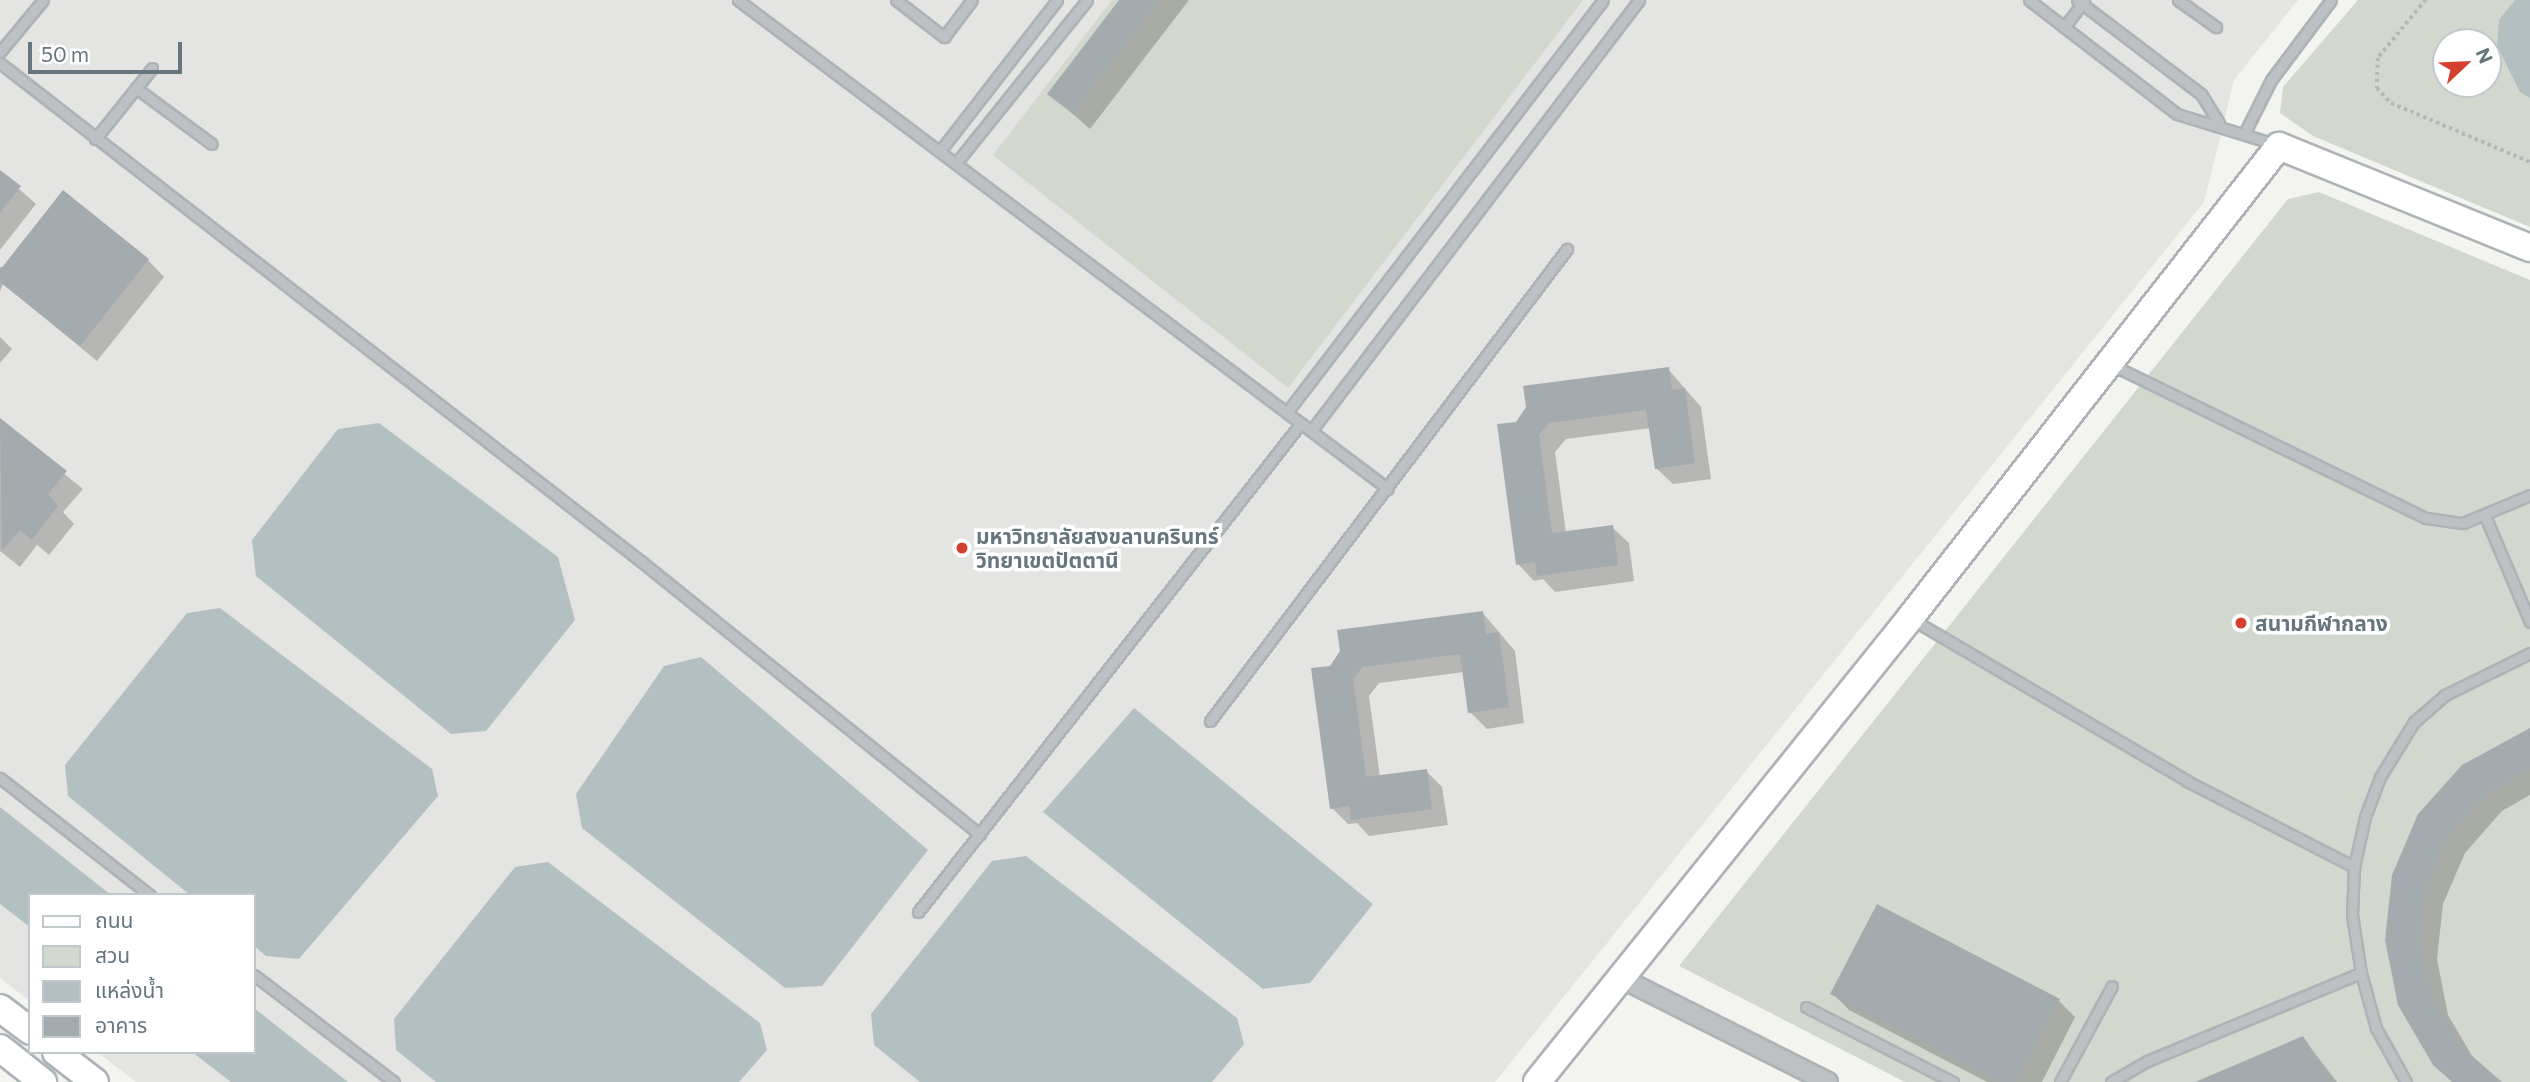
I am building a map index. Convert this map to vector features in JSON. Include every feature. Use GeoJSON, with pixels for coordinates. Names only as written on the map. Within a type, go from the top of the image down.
{"type":"FeatureCollection","features":[{"type":"Feature","properties":{"kind":"street"},"geometry":{"type":"LineString","coordinates":[[1537,1082],[1910,618],[2279,146],[2530,248]]}},
{"type":"Feature","properties":{"kind":"street"},"geometry":{"type":"LineString","coordinates":[[1619,977],[1823,1081]]}},
{"type":"Feature","properties":{"kind":"street"},"geometry":{"type":"LineString","coordinates":[[0,1008],[28,1029]]}},
{"type":"Feature","properties":{"kind":"street"},"geometry":{"type":"LineString","coordinates":[[0,1048],[43,1082]]}},
{"type":"Feature","properties":{"kind":"street"},"geometry":{"type":"LineString","coordinates":[[59,1054],[84,1079]]}},
{"type":"Feature","properties":{"kind":"lane"},"geometry":{"type":"LineString","coordinates":[[0,52],[43,0]]}},
{"type":"Feature","properties":{"kind":"lane"},"geometry":{"type":"LineString","coordinates":[[738,0],[1388,489]]}},
{"type":"Feature","properties":{"kind":"lane"},"geometry":{"type":"LineString","coordinates":[[896,0],[944,37],[972,0]]}},
{"type":"Feature","properties":{"kind":"lane"},"geometry":{"type":"LineString","coordinates":[[940,151],[1057,0]]}},
{"type":"Feature","properties":{"kind":"lane"},"geometry":{"type":"LineString","coordinates":[[956,163],[1087,0]]}},
{"type":"Feature","properties":{"kind":"lane"},"geometry":{"type":"LineString","coordinates":[[1287,412],[1604,0]]}},
{"type":"Feature","properties":{"kind":"lane"},"geometry":{"type":"LineString","coordinates":[[1311,431],[1639,0]]}},
{"type":"Feature","properties":{"kind":"lane"},"geometry":{"type":"LineString","coordinates":[[2029,0],[2177,114],[2219,123],[2279,146]]}},
{"type":"Feature","properties":{"kind":"lane"},"geometry":{"type":"LineString","coordinates":[[2178,0],[2216,27]]}},
{"type":"Feature","properties":{"kind":"lane"},"geometry":{"type":"LineString","coordinates":[[2245,132],[2271,80],[2331,0]]}},
{"type":"Feature","properties":{"kind":"lane"},"geometry":{"type":"LineString","coordinates":[[2064,27],[2081,1],[2201,94],[2219,123]]}},
{"type":"Feature","properties":{"kind":"lane"},"geometry":{"type":"LineString","coordinates":[[0,62],[95,139],[642,562],[980,835]]}},
{"type":"Feature","properties":{"kind":"lane"},"geometry":{"type":"LineString","coordinates":[[95,139],[152,68]]}},
{"type":"Feature","properties":{"kind":"lane"},"geometry":{"type":"LineString","coordinates":[[136,88],[212,144]]}},
{"type":"Feature","properties":{"kind":"lane"},"geometry":{"type":"LineString","coordinates":[[1210,721],[1567,249]]}},
{"type":"Feature","properties":{"kind":"lane"},"geometry":{"type":"LineString","coordinates":[[2110,364],[2426,518],[2463,523],[2530,495]]}},
{"type":"Feature","properties":{"kind":"lane"},"geometry":{"type":"LineString","coordinates":[[918,912],[1301,423]]}},
{"type":"Feature","properties":{"kind":"lane"},"geometry":{"type":"LineString","coordinates":[[2485,516],[2530,622]]}},
{"type":"Feature","properties":{"kind":"lane"},"geometry":{"type":"LineString","coordinates":[[1910,618],[2187,781],[2354,867]]}},
{"type":"Feature","properties":{"kind":"lane"},"geometry":{"type":"LineString","coordinates":[[2406,1082],[2376,1028],[2361,973],[2352,915],[2354,867],[2380,777],[2414,722],[2445,695],[2530,653]]}},
{"type":"Feature","properties":{"kind":"lane"},"geometry":{"type":"LineString","coordinates":[[0,778],[147,893]]}},
{"type":"Feature","properties":{"kind":"lane"},"geometry":{"type":"LineString","coordinates":[[2112,1082],[2147,1061],[2361,973]]}},
{"type":"Feature","properties":{"kind":"lane"},"geometry":{"type":"LineString","coordinates":[[256,977],[394,1082]]}},
{"type":"Feature","properties":{"kind":"lane"},"geometry":{"type":"LineString","coordinates":[[2060,1082],[2112,986]]}},
{"type":"Feature","properties":{"kind":"lane"},"geometry":{"type":"LineString","coordinates":[[1806,1007],[1953,1082]]}},
{"type":"Feature","properties":{"kind":"path"},"geometry":{"type":"LineString","coordinates":[[2426,0],[2378,58],[2377,88],[2391,103],[2530,162]]}},
{"type":"Feature","properties":{"kind":"shaded area","name":"มหาวิทยาลัยสงขลานครินทร์ วิทยาเขตปัตตานี"},"geometry":{"type":"Polygon","coordinates":[[[0,0],[2298,0],[2234,80],[2204,202],[1495,1082],[136,1082],[100,1054],[256,1054],[256,893],[28,893],[28,999],[0,978],[0,0]]]}},
{"type":"Feature","properties":{"kind":"green space"},"geometry":{"type":"Polygon","coordinates":[[[1112,0],[1583,0],[1288,388],[993,155],[1112,0]]]}},
{"type":"Feature","properties":{"kind":"green space"},"geometry":{"type":"Polygon","coordinates":[[[2358,0],[2530,0],[2530,227],[2313,136],[2280,113],[2283,87],[2358,0]]]}},
{"type":"Feature","properties":{"kind":"green space","name":"สนามกีฬากลาง"},"geometry":{"type":"Polygon","coordinates":[[[2319,192],[2530,280],[2530,1082],[1905,1082],[1679,966],[2288,199],[2319,192]]]}},
{"type":"Feature","properties":{"kind":"water"},"geometry":{"type":"Polygon","coordinates":[[[2515,0],[2530,0],[2530,98],[2520,92],[2502,56],[2502,28],[2498,28],[2499,20],[2515,0]]]}},
{"type":"Feature","properties":{"kind":"water"},"geometry":{"type":"Polygon","coordinates":[[[379,423],[558,557],[575,620],[486,731],[451,734],[256,576],[252,540],[338,429],[379,423]]]}},
{"type":"Feature","properties":{"kind":"water"},"geometry":{"type":"Polygon","coordinates":[[[220,608],[432,769],[438,796],[299,959],[266,956],[256,948],[256,893],[188,893],[68,796],[65,765],[187,613],[220,608]]]}},
{"type":"Feature","properties":{"kind":"water"},"geometry":{"type":"Polygon","coordinates":[[[701,657],[928,850],[822,986],[785,988],[582,828],[576,794],[664,666],[701,657]]]}},
{"type":"Feature","properties":{"kind":"water"},"geometry":{"type":"Polygon","coordinates":[[[1134,708],[1373,904],[1310,983],[1263,989],[1043,812],[1134,708]]]}},
{"type":"Feature","properties":{"kind":"water"},"geometry":{"type":"Polygon","coordinates":[[[0,807],[108,893],[28,893],[28,925],[0,904],[0,807]]]}},
{"type":"Feature","properties":{"kind":"water"},"geometry":{"type":"Polygon","coordinates":[[[1026,856],[1237,1018],[1244,1044],[1212,1082],[920,1082],[874,1045],[871,1014],[992,861],[1026,856]]]}},
{"type":"Feature","properties":{"kind":"water"},"geometry":{"type":"Polygon","coordinates":[[[548,862],[760,1023],[767,1050],[739,1082],[436,1082],[396,1050],[394,1019],[515,867],[548,862]]]}},
{"type":"Feature","properties":{"kind":"water"},"geometry":{"type":"Polygon","coordinates":[[[256,1010],[348,1082],[231,1082],[195,1054],[256,1054],[256,1010]]]}},
{"type":"Feature","properties":{"kind":"building"},"geometry":{"type":"Polygon","coordinates":[[[1119,0],[1160,0],[1073,114],[1047,94],[1119,0]]]}},
{"type":"Feature","properties":{"kind":"building"},"geometry":{"type":"Polygon","coordinates":[[[0,170],[21,186],[0,213],[0,170]]]}},
{"type":"Feature","properties":{"kind":"building"},"geometry":{"type":"Polygon","coordinates":[[[63,190],[149,259],[80,346],[0,282],[0,270],[63,190]]]}},
{"type":"Feature","properties":{"kind":"building"},"geometry":{"type":"Polygon","coordinates":[[[1669,367],[1672,390],[1685,388],[1695,463],[1655,469],[1646,410],[1549,423],[1539,435],[1552,533],[1613,525],[1618,565],[1537,576],[1535,562],[1516,565],[1497,424],[1516,422],[1526,407],[1523,386],[1669,367]]]}},
{"type":"Feature","properties":{"kind":"building"},"geometry":{"type":"Polygon","coordinates":[[[0,418],[67,471],[48,494],[58,506],[32,540],[20,530],[2,551],[0,418]]]}},
{"type":"Feature","properties":{"kind":"building"},"geometry":{"type":"Polygon","coordinates":[[[1483,611],[1486,634],[1499,632],[1509,707],[1468,713],[1460,654],[1363,667],[1353,679],[1366,777],[1427,769],[1432,809],[1351,820],[1349,806],[1330,809],[1311,668],[1330,666],[1340,651],[1337,630],[1483,611]]]}},
{"type":"Feature","properties":{"kind":"building"},"geometry":{"type":"Polygon","coordinates":[[[2530,728],[2530,769],[2486,795],[2449,836],[2427,887],[2421,942],[2433,996],[2462,1047],[2502,1082],[2452,1082],[2433,1065],[2398,1005],[2385,940],[2392,875],[2418,814],[2462,765],[2530,728]]]}},
{"type":"Feature","properties":{"kind":"building"},"geometry":{"type":"Polygon","coordinates":[[[1877,904],[2060,999],[2017,1082],[1999,1082],[1830,994],[1877,904]]]}},
{"type":"Feature","properties":{"kind":"building"},"geometry":{"type":"Polygon","coordinates":[[[2303,1036],[2333,1082],[2195,1082],[2303,1036]]]}},
{"type":"Feature","properties":{"kind":"place","name":"มหาวิทยาลัยสงขลานครินทร์ วิทยาเขตปัตตานี"},"geometry":{"type":"Point","coordinates":[962,548]}},
{"type":"Feature","properties":{"kind":"place","name":"สนามกีฬากลาง"},"geometry":{"type":"Point","coordinates":[2241,623]}}]}
